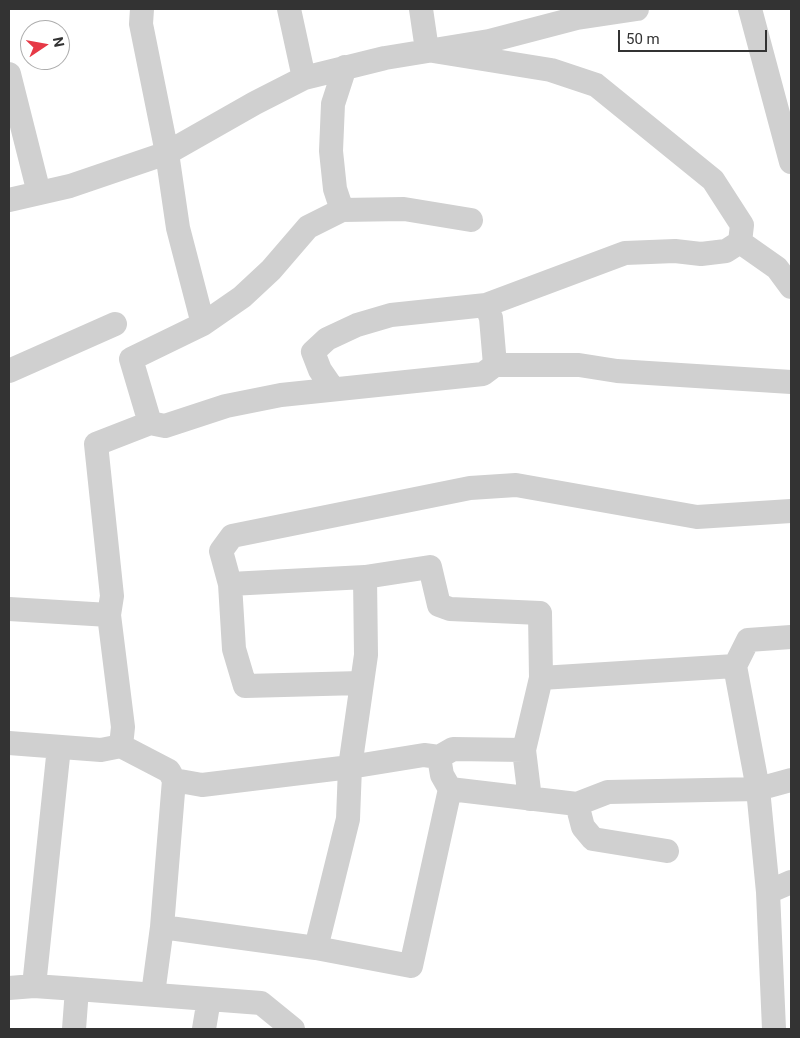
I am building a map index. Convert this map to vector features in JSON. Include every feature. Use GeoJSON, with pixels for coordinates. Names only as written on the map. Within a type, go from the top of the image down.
{"type":"FeatureCollection","features":[{"type":"Feature","properties":{"kind":"street"},"geometry":{"type":"LineString","coordinates":[[142,9],[141,24],[167,153],[178,228],[203,324]]}},
{"type":"Feature","properties":{"kind":"street"},"geometry":{"type":"LineString","coordinates":[[289,9],[304,78]]}},
{"type":"Feature","properties":{"kind":"street"},"geometry":{"type":"LineString","coordinates":[[421,9],[427,50]]}},
{"type":"Feature","properties":{"kind":"street"},"geometry":{"type":"LineString","coordinates":[[9,200],[70,186],[167,153],[255,103],[304,78],[345,67],[427,50],[489,41],[576,14],[637,9]]}},
{"type":"Feature","properties":{"kind":"street"},"geometry":{"type":"LineString","coordinates":[[750,9],[791,162]]}},
{"type":"Feature","properties":{"kind":"street"},"geometry":{"type":"LineString","coordinates":[[427,50],[551,70],[596,85],[713,180],[742,225],[740,242]]}},
{"type":"Feature","properties":{"kind":"street"},"geometry":{"type":"LineString","coordinates":[[342,210],[335,189],[330,151],[332,104],[345,67]]}},
{"type":"Feature","properties":{"kind":"street"},"geometry":{"type":"LineString","coordinates":[[9,74],[40,193]]}},
{"type":"Feature","properties":{"kind":"street"},"geometry":{"type":"LineString","coordinates":[[150,422],[131,359],[203,324],[242,297],[271,270],[308,227],[342,210],[404,209],[471,220]]}},
{"type":"Feature","properties":{"kind":"street"},"geometry":{"type":"LineString","coordinates":[[740,242],[777,268],[791,287]]}},
{"type":"Feature","properties":{"kind":"street"},"geometry":{"type":"LineString","coordinates":[[333,389],[320,370],[313,352],[327,339],[357,325],[391,315],[486,305],[625,253],[675,252],[701,254],[726,250],[740,242]]}},
{"type":"Feature","properties":{"kind":"street"},"geometry":{"type":"LineString","coordinates":[[486,305],[491,318],[495,365]]}},
{"type":"Feature","properties":{"kind":"street"},"geometry":{"type":"LineString","coordinates":[[9,371],[115,324]]}},
{"type":"Feature","properties":{"kind":"street"},"geometry":{"type":"LineString","coordinates":[[121,746],[123,727],[109,615],[112,596],[96,444],[150,422],[165,426],[226,406],[281,394],[482,374],[495,365],[579,365],[617,371],[791,382]]}},
{"type":"Feature","properties":{"kind":"street"},"geometry":{"type":"LineString","coordinates":[[361,683],[245,686],[234,649],[230,584],[222,551],[232,536],[470,488],[516,485],[697,517],[791,511]]}},
{"type":"Feature","properties":{"kind":"street"},"geometry":{"type":"LineString","coordinates":[[230,584],[365,577],[430,567],[439,605],[450,609],[540,614],[540,678],[524,750],[530,799]]}},
{"type":"Feature","properties":{"kind":"street"},"geometry":{"type":"LineString","coordinates":[[316,948],[348,819],[350,767],[366,655],[365,577]]}},
{"type":"Feature","properties":{"kind":"street"},"geometry":{"type":"LineString","coordinates":[[9,609],[109,615]]}},
{"type":"Feature","properties":{"kind":"street"},"geometry":{"type":"LineString","coordinates":[[774,1029],[768,892],[758,789],[735,666],[748,640],[791,637]]}},
{"type":"Feature","properties":{"kind":"street"},"geometry":{"type":"LineString","coordinates":[[540,678],[735,666]]}},
{"type":"Feature","properties":{"kind":"street"},"geometry":{"type":"LineString","coordinates":[[9,743],[101,750],[121,746],[169,771],[174,780],[162,927],[153,994]]}},
{"type":"Feature","properties":{"kind":"street"},"geometry":{"type":"LineString","coordinates":[[34,986],[60,747]]}},
{"type":"Feature","properties":{"kind":"street"},"geometry":{"type":"LineString","coordinates":[[174,780],[202,786],[350,767],[424,755],[440,757],[453,749],[524,750]]}},
{"type":"Feature","properties":{"kind":"street"},"geometry":{"type":"LineString","coordinates":[[162,927],[316,948],[411,966],[450,789],[442,775],[440,757]]}},
{"type":"Feature","properties":{"kind":"street"},"geometry":{"type":"LineString","coordinates":[[450,789],[577,804],[608,792],[758,789],[791,780]]}},
{"type":"Feature","properties":{"kind":"street"},"geometry":{"type":"LineString","coordinates":[[577,804],[584,826],[593,839],[667,851]]}},
{"type":"Feature","properties":{"kind":"street"},"geometry":{"type":"LineString","coordinates":[[768,892],[791,882]]}},
{"type":"Feature","properties":{"kind":"street"},"geometry":{"type":"LineString","coordinates":[[9,988],[34,986],[261,1003],[293,1029]]}},
{"type":"Feature","properties":{"kind":"street"},"geometry":{"type":"LineString","coordinates":[[74,1029],[78,989]]}},
{"type":"Feature","properties":{"kind":"street"},"geometry":{"type":"LineString","coordinates":[[204,1029],[209,999]]}}]}
